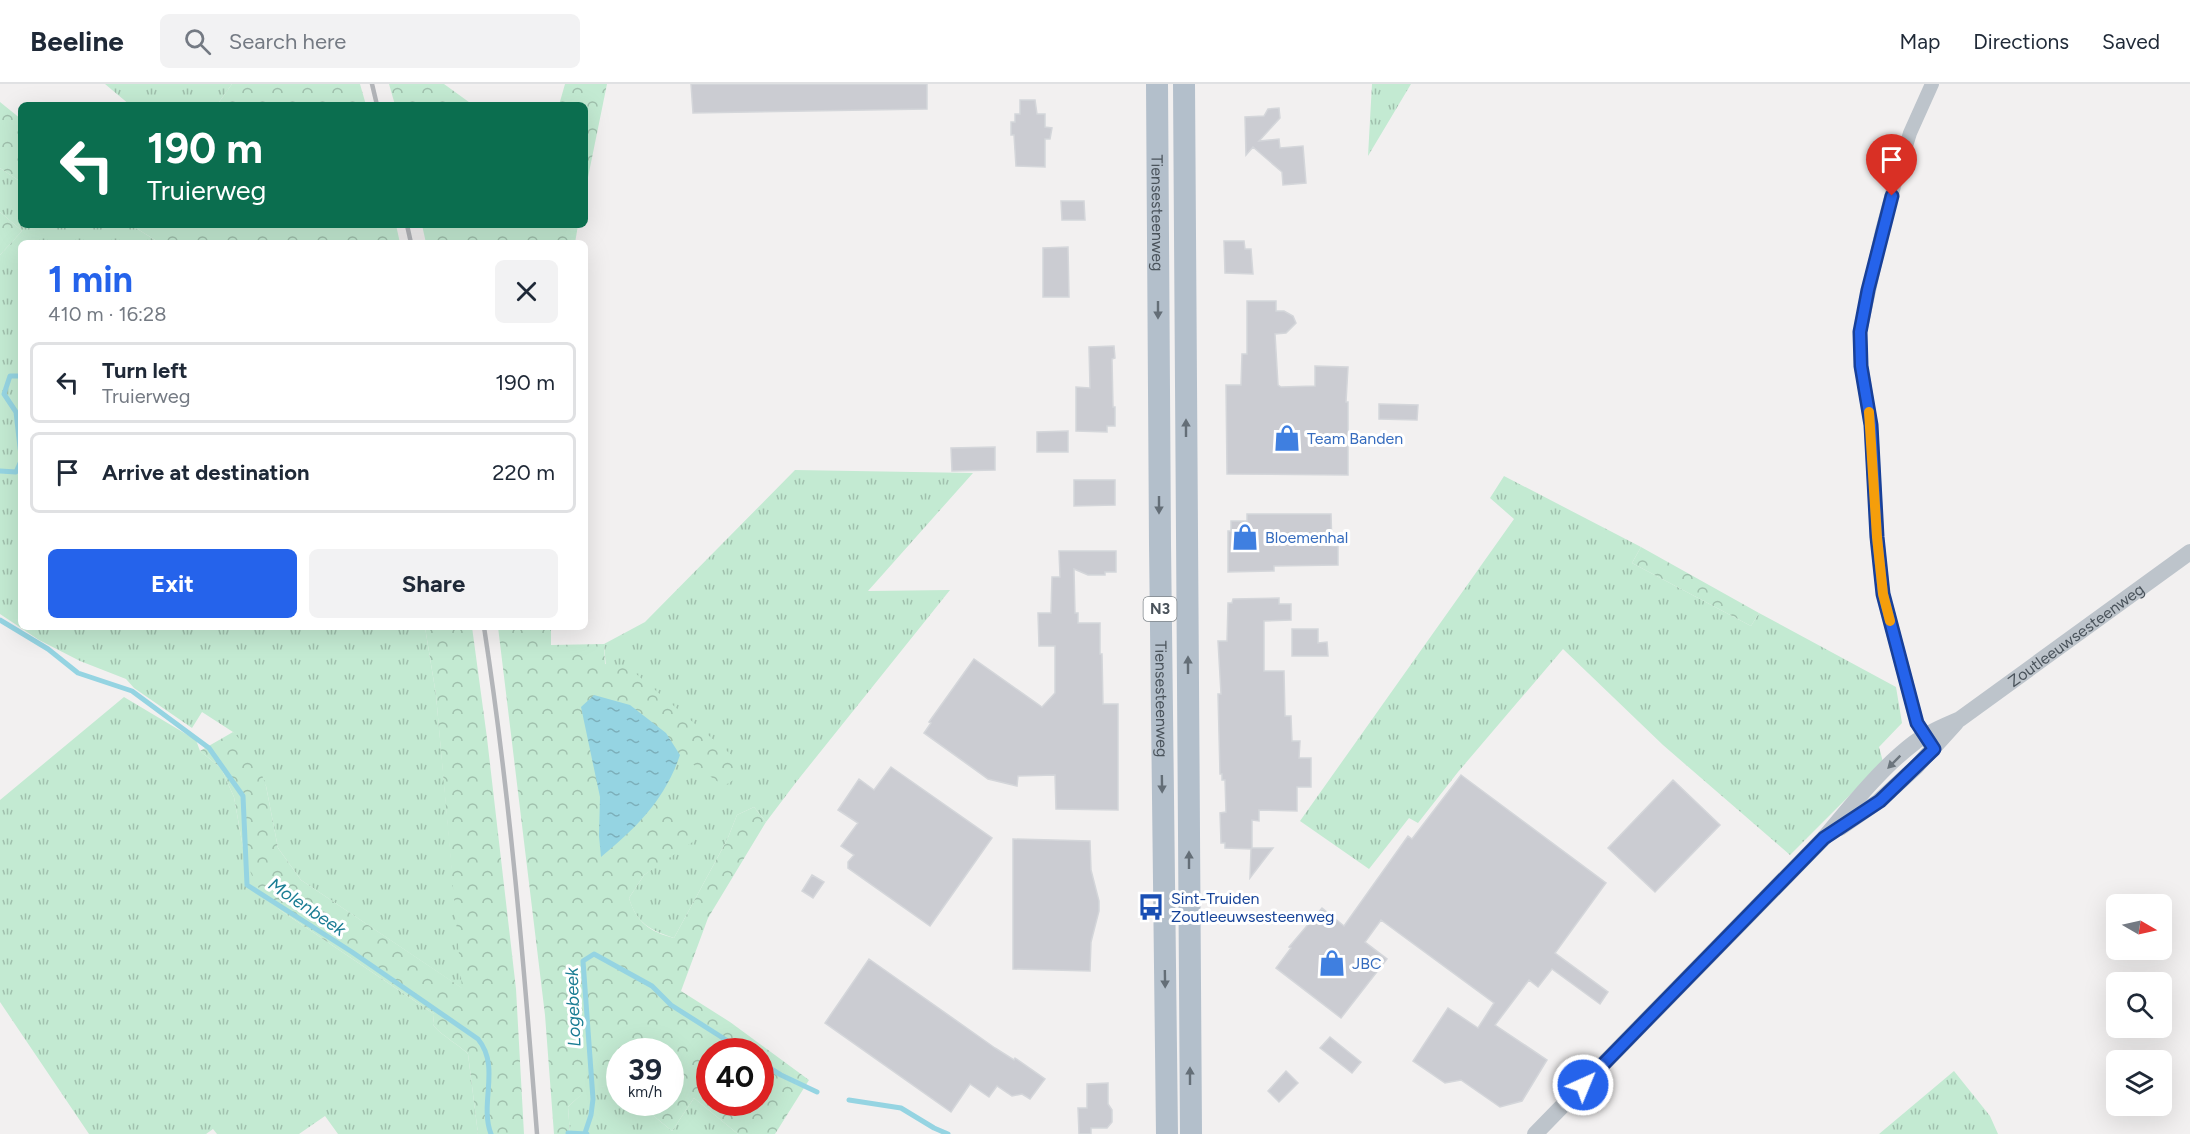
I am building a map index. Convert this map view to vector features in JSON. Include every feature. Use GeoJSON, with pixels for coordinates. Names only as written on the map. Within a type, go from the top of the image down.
{"type":"FeatureCollection","features":[{"type":"Feature","properties":{"kind":"main road","name":"Tiensesteenweg"},"geometry":{"type":"LineString","coordinates":[[1157,84],[1167,1134]]}},
{"type":"Feature","properties":{"kind":"main road","name":"Tiensesteenweg"},"geometry":{"type":"LineString","coordinates":[[1184,84],[1191,1134]]}},
{"type":"Feature","properties":{"kind":"street"},"geometry":{"type":"LineString","coordinates":[[1930,742],[1917,723],[1883,594],[1877,537],[1871,425],[1861,366],[1860,332],[1877,251],[1900,167],[1910,133],[1932,84]]}},
{"type":"Feature","properties":{"kind":"street","name":"Zoutleeuwsesteenweg"},"geometry":{"type":"LineString","coordinates":[[1535,1134],[1824,838],[1854,802],[1899,755],[1930,742],[2190,552]]}},
{"type":"Feature","properties":{"kind":"green space"},"geometry":{"type":"Polygon","coordinates":[[[105,84],[232,84],[219,102],[126,102],[105,84]]]}},
{"type":"Feature","properties":{"kind":"green space"},"geometry":{"type":"Polygon","coordinates":[[[232,84],[360,84],[365,102],[219,102],[232,84]]]}},
{"type":"Feature","properties":{"kind":"green space"},"geometry":{"type":"Polygon","coordinates":[[[389,84],[444,84],[469,102],[394,102],[389,84]]]}},
{"type":"Feature","properties":{"kind":"green space"},"geometry":{"type":"Polygon","coordinates":[[[565,84],[607,84],[588,177],[588,102],[560,102],[565,84]]]}},
{"type":"Feature","properties":{"kind":"green space"},"geometry":{"type":"Polygon","coordinates":[[[1372,84],[1411,84],[1368,156],[1372,84]]]}},
{"type":"Feature","properties":{"kind":"green space"},"geometry":{"type":"Polygon","coordinates":[[[0,102],[18,117],[18,180],[0,168],[0,102]]]}},
{"type":"Feature","properties":{"kind":"green space"},"geometry":{"type":"Polygon","coordinates":[[[0,168],[18,180],[18,228],[0,212],[0,168]]]}},
{"type":"Feature","properties":{"kind":"green space"},"geometry":{"type":"Polygon","coordinates":[[[0,212],[22,231],[0,255],[0,212]]]}},
{"type":"Feature","properties":{"kind":"green space"},"geometry":{"type":"Polygon","coordinates":[[[19,228],[136,228],[155,240],[18,240],[18,626],[0,614],[0,255],[22,231],[19,228]]]}},
{"type":"Feature","properties":{"kind":"green space"},"geometry":{"type":"Polygon","coordinates":[[[136,228],[397,228],[399,240],[155,240],[136,228]]]}},
{"type":"Feature","properties":{"kind":"green space"},"geometry":{"type":"Polygon","coordinates":[[[423,228],[578,228],[576,240],[425,240],[423,228]]]}},
{"type":"Feature","properties":{"kind":"green space"},"geometry":{"type":"Polygon","coordinates":[[[795,470],[973,473],[868,591],[950,590],[766,822],[754,807],[737,815],[727,840],[674,938],[658,932],[640,920],[629,898],[644,875],[667,858],[615,775],[604,644],[645,622],[795,470]]]}},
{"type":"Feature","properties":{"kind":"green space"},"geometry":{"type":"Polygon","coordinates":[[[1504,476],[1641,547],[1632,563],[1751,626],[1759,613],[1896,687],[1902,723],[1879,747],[1883,762],[1790,855],[1663,745],[1563,649],[1458,772],[1418,823],[1409,818],[1369,869],[1300,821],[1514,519],[1490,498],[1504,476]]]}},
{"type":"Feature","properties":{"kind":"green space"},"geometry":{"type":"Polygon","coordinates":[[[1641,547],[1759,613],[1751,626],[1632,563],[1641,547]]]}},
{"type":"Feature","properties":{"kind":"green space"},"geometry":{"type":"Polygon","coordinates":[[[24,630],[425,630],[436,695],[463,989],[301,880],[278,848],[266,786],[233,732],[202,712],[192,728],[134,688],[126,679],[80,661],[24,630]]]}},
{"type":"Feature","properties":{"kind":"green space"},"geometry":{"type":"Polygon","coordinates":[[[425,630],[472,630],[516,989],[524,1134],[478,1134],[468,1054],[435,1027],[434,1014],[280,910],[256,885],[245,859],[234,797],[221,768],[200,751],[233,732],[255,756],[266,786],[278,848],[301,880],[462,988],[436,695],[425,630]]]}},
{"type":"Feature","properties":{"kind":"green space"},"geometry":{"type":"Polygon","coordinates":[[[498,630],[551,630],[551,645],[604,644],[605,664],[628,667],[741,763],[738,777],[724,786],[651,735],[615,775],[694,831],[694,841],[644,875],[629,898],[636,914],[645,925],[658,933],[674,938],[727,840],[737,815],[754,807],[766,822],[708,918],[681,991],[752,1038],[696,1038],[696,1100],[694,1098],[684,1113],[684,1038],[606,1038],[606,1087],[590,1089],[568,1107],[570,1134],[554,1134],[545,1015],[498,630]]]}},
{"type":"Feature","properties":{"kind":"green space"},"geometry":{"type":"Polygon","coordinates":[[[124,697],[196,740],[200,751],[221,768],[234,797],[245,859],[280,910],[434,1014],[435,1027],[468,1054],[478,1134],[338,1134],[325,1116],[299,1134],[217,1134],[213,1129],[206,1134],[89,1134],[0,1002],[0,800],[124,697]]]}},
{"type":"Feature","properties":{"kind":"green space"},"geometry":{"type":"Polygon","coordinates":[[[774,1054],[809,1080],[775,1134],[738,1134],[716,1116],[774,1116],[774,1054]]]}},
{"type":"Feature","properties":{"kind":"green space"},"geometry":{"type":"Polygon","coordinates":[[[1954,1071],[1990,1116],[1998,1134],[1879,1134],[1954,1071]]]}},
{"type":"Feature","properties":{"kind":"green space"},"geometry":{"type":"Polygon","coordinates":[[[606,1087],[606,1116],[654,1116],[672,1131],[694,1098],[696,1100],[696,1116],[716,1116],[738,1134],[570,1134],[568,1107],[588,1088],[606,1087]]]}},
{"type":"Feature","properties":{"kind":"green space"},"geometry":{"type":"Polygon","coordinates":[[[654,1116],[682,1116],[672,1131],[654,1116]]]}},
{"type":"Feature","properties":{"kind":"water"},"geometry":{"type":"Polygon","coordinates":[[[594,695],[630,705],[666,733],[680,755],[666,786],[648,812],[601,857],[600,797],[581,707],[594,695]]]}},
{"type":"Feature","properties":{"kind":"building"},"geometry":{"type":"Polygon","coordinates":[[[691,84],[927,84],[927,109],[693,113],[691,84]]]}},
{"type":"Feature","properties":{"kind":"building"},"geometry":{"type":"Polygon","coordinates":[[[1020,100],[1035,100],[1037,114],[1045,114],[1045,127],[1052,128],[1050,139],[1045,139],[1045,167],[1016,166],[1011,122],[1015,122],[1015,114],[1020,114],[1020,100]]]}},
{"type":"Feature","properties":{"kind":"building"},"geometry":{"type":"Polygon","coordinates":[[[1279,108],[1280,118],[1259,141],[1279,139],[1280,148],[1303,146],[1306,183],[1283,185],[1282,172],[1253,147],[1246,155],[1245,117],[1264,116],[1268,109],[1279,108]]]}},
{"type":"Feature","properties":{"kind":"building"},"geometry":{"type":"Polygon","coordinates":[[[1061,201],[1084,201],[1085,220],[1062,220],[1061,201]]]}},
{"type":"Feature","properties":{"kind":"building"},"geometry":{"type":"Polygon","coordinates":[[[1224,241],[1244,241],[1245,249],[1251,249],[1253,274],[1225,273],[1224,241]]]}},
{"type":"Feature","properties":{"kind":"building"},"geometry":{"type":"Polygon","coordinates":[[[1068,247],[1069,297],[1043,297],[1043,248],[1068,247]]]}},
{"type":"Feature","properties":{"kind":"building","name":"Team Banden"},"geometry":{"type":"Polygon","coordinates":[[[1247,301],[1276,301],[1276,311],[1284,311],[1293,316],[1296,323],[1286,333],[1275,334],[1278,385],[1281,387],[1315,386],[1315,366],[1348,367],[1346,402],[1348,402],[1348,475],[1227,474],[1226,385],[1241,385],[1242,354],[1247,354],[1247,301]]]}},
{"type":"Feature","properties":{"kind":"building"},"geometry":{"type":"Polygon","coordinates":[[[1114,346],[1115,358],[1112,359],[1115,426],[1107,426],[1107,432],[1076,431],[1076,387],[1090,388],[1089,347],[1114,346]]]}},
{"type":"Feature","properties":{"kind":"building"},"geometry":{"type":"Polygon","coordinates":[[[1379,404],[1418,405],[1417,420],[1379,419],[1379,404]]]}},
{"type":"Feature","properties":{"kind":"building"},"geometry":{"type":"Polygon","coordinates":[[[1068,431],[1068,452],[1037,452],[1037,432],[1068,431]]]}},
{"type":"Feature","properties":{"kind":"building"},"geometry":{"type":"Polygon","coordinates":[[[995,447],[995,470],[952,471],[951,448],[995,447]]]}},
{"type":"Feature","properties":{"kind":"building"},"geometry":{"type":"Polygon","coordinates":[[[1074,480],[1115,480],[1115,505],[1074,506],[1074,480]]]}},
{"type":"Feature","properties":{"kind":"building"},"geometry":{"type":"Polygon","coordinates":[[[1247,514],[1331,514],[1332,546],[1338,546],[1338,565],[1274,566],[1274,571],[1228,572],[1228,531],[1231,531],[1231,521],[1247,521],[1247,514]]]}},
{"type":"Feature","properties":{"kind":"building"},"geometry":{"type":"Polygon","coordinates":[[[1059,551],[1116,551],[1116,572],[1105,572],[1105,575],[1088,575],[1074,569],[1075,613],[1078,613],[1078,623],[1100,623],[1103,704],[1118,704],[1118,810],[1056,809],[1055,775],[1018,776],[1017,786],[988,779],[924,733],[931,723],[929,722],[974,659],[1042,707],[1055,693],[1055,646],[1039,646],[1038,613],[1051,613],[1052,577],[1060,577],[1059,551]]]}},
{"type":"Feature","properties":{"kind":"building"},"geometry":{"type":"Polygon","coordinates":[[[1279,598],[1279,604],[1291,604],[1291,620],[1264,621],[1264,671],[1284,671],[1285,716],[1291,716],[1292,741],[1300,741],[1299,758],[1311,758],[1311,787],[1297,787],[1297,811],[1259,810],[1259,821],[1252,820],[1252,848],[1273,848],[1250,878],[1251,849],[1225,848],[1225,843],[1221,843],[1220,813],[1226,812],[1225,780],[1222,780],[1222,774],[1220,774],[1218,694],[1221,694],[1218,641],[1227,641],[1228,603],[1232,603],[1233,599],[1279,598]]]}},
{"type":"Feature","properties":{"kind":"building"},"geometry":{"type":"Polygon","coordinates":[[[1292,629],[1318,629],[1318,643],[1327,642],[1328,656],[1292,656],[1292,629]]]}},
{"type":"Feature","properties":{"kind":"building"},"geometry":{"type":"Polygon","coordinates":[[[891,767],[992,838],[930,926],[848,868],[848,862],[854,855],[841,846],[858,823],[838,810],[859,779],[874,790],[891,767]]]}},
{"type":"Feature","properties":{"kind":"building"},"geometry":{"type":"Polygon","coordinates":[[[1461,775],[1606,883],[1555,953],[1608,992],[1600,1004],[1552,969],[1538,987],[1529,980],[1495,1025],[1547,1060],[1522,1101],[1500,1107],[1461,1080],[1445,1083],[1413,1061],[1448,1008],[1478,1028],[1494,1003],[1381,920],[1365,942],[1387,959],[1341,1018],[1276,968],[1291,948],[1289,947],[1322,908],[1344,926],[1408,836],[1412,839],[1461,775]]]}},
{"type":"Feature","properties":{"kind":"building"},"geometry":{"type":"Polygon","coordinates":[[[1673,780],[1720,825],[1655,892],[1608,848],[1673,780]]]}},
{"type":"Feature","properties":{"kind":"building"},"geometry":{"type":"Polygon","coordinates":[[[1013,839],[1090,841],[1091,870],[1099,901],[1099,911],[1091,942],[1090,971],[1013,969],[1013,839]]]}},
{"type":"Feature","properties":{"kind":"building"},"geometry":{"type":"Polygon","coordinates":[[[812,875],[824,882],[813,898],[802,891],[812,875]]]}},
{"type":"Feature","properties":{"kind":"building"},"geometry":{"type":"Polygon","coordinates":[[[869,959],[995,1048],[1014,1060],[1015,1058],[1045,1079],[1030,1099],[1022,1094],[1012,1096],[997,1086],[989,1097],[970,1084],[951,1112],[825,1023],[869,959]]]}},
{"type":"Feature","properties":{"kind":"building"},"geometry":{"type":"Polygon","coordinates":[[[1330,1037],[1361,1062],[1352,1073],[1320,1048],[1330,1037]]]}},
{"type":"Feature","properties":{"kind":"building"},"geometry":{"type":"Polygon","coordinates":[[[1286,1071],[1298,1083],[1279,1102],[1268,1091],[1286,1071]]]}},
{"type":"Feature","properties":{"kind":"building"},"geometry":{"type":"Polygon","coordinates":[[[1108,1083],[1108,1104],[1112,1110],[1112,1122],[1107,1128],[1091,1128],[1091,1134],[1079,1134],[1078,1108],[1087,1108],[1087,1084],[1108,1083]]]}},
{"type":"Feature","properties":{"kind":"waterway"},"geometry":{"type":"LineString","coordinates":[[18,376],[10,376],[4,394],[16,412],[18,430]]}},
{"type":"Feature","properties":{"kind":"waterway"},"geometry":{"type":"LineString","coordinates":[[0,471],[16,472],[18,468]]}},
{"type":"Feature","properties":{"kind":"waterway","name":"Molenbeek"},"geometry":{"type":"LineString","coordinates":[[0,620],[48,649],[78,673],[132,691],[209,748],[243,796],[247,885],[352,952],[478,1039],[485,1050],[488,1061],[487,1110],[491,1134]]}},
{"type":"Feature","properties":{"kind":"waterway","name":"Logebeek"},"geometry":{"type":"LineString","coordinates":[[585,1133],[593,1099],[583,961],[594,954],[652,986],[671,1005],[723,1038]]}},
{"type":"Feature","properties":{"kind":"waterway","name":"Logebeek"},"geometry":{"type":"LineString","coordinates":[[774,1071],[817,1092]]}},
{"type":"Feature","properties":{"kind":"waterway","name":"Logebeek"},"geometry":{"type":"LineString","coordinates":[[849,1100],[901,1108],[948,1134]]}},
{"type":"Feature","properties":{"kind":"waterway","name":"Molenbeek"},"geometry":{"type":"LineString","coordinates":[[568,1133],[587,1134]]}},
{"type":"Feature","properties":{"kind":"railway"},"geometry":{"type":"LineString","coordinates":[[372,84],[376,102]]}},
{"type":"Feature","properties":{"kind":"railway"},"geometry":{"type":"LineString","coordinates":[[408,228],[410,240]]}},
{"type":"Feature","properties":{"kind":"railway"},"geometry":{"type":"LineString","coordinates":[[484,630],[509,817],[537,1134]]}},
{"type":"Feature","properties":{"kind":"slow traffic"},"geometry":{"type":"LineString","coordinates":[[1869,412],[1877,537],[1883,594],[1890,621]]}},
{"type":"Feature","properties":{"kind":"place","name":"Team Banden"},"geometry":{"type":"Point","coordinates":[1287,438]}},
{"type":"Feature","properties":{"kind":"place","name":"Bloemenhal"},"geometry":{"type":"Point","coordinates":[1245,537]}},
{"type":"Feature","properties":{"kind":"place","name":"Sint-Truiden Zoutleeuwsesteenweg"},"geometry":{"type":"Point","coordinates":[1151,907]}},
{"type":"Feature","properties":{"kind":"place","name":"JBC"},"geometry":{"type":"Point","coordinates":[1332,963]}},
{"type":"Feature","properties":{"kind":"route"},"geometry":{"type":"LineString","coordinates":[[1583,1085],[1824,838],[1880,801],[1934,749],[1917,723],[1883,594],[1877,537],[1871,425],[1861,366],[1860,332],[1868,290],[1892,196]]}}]}
